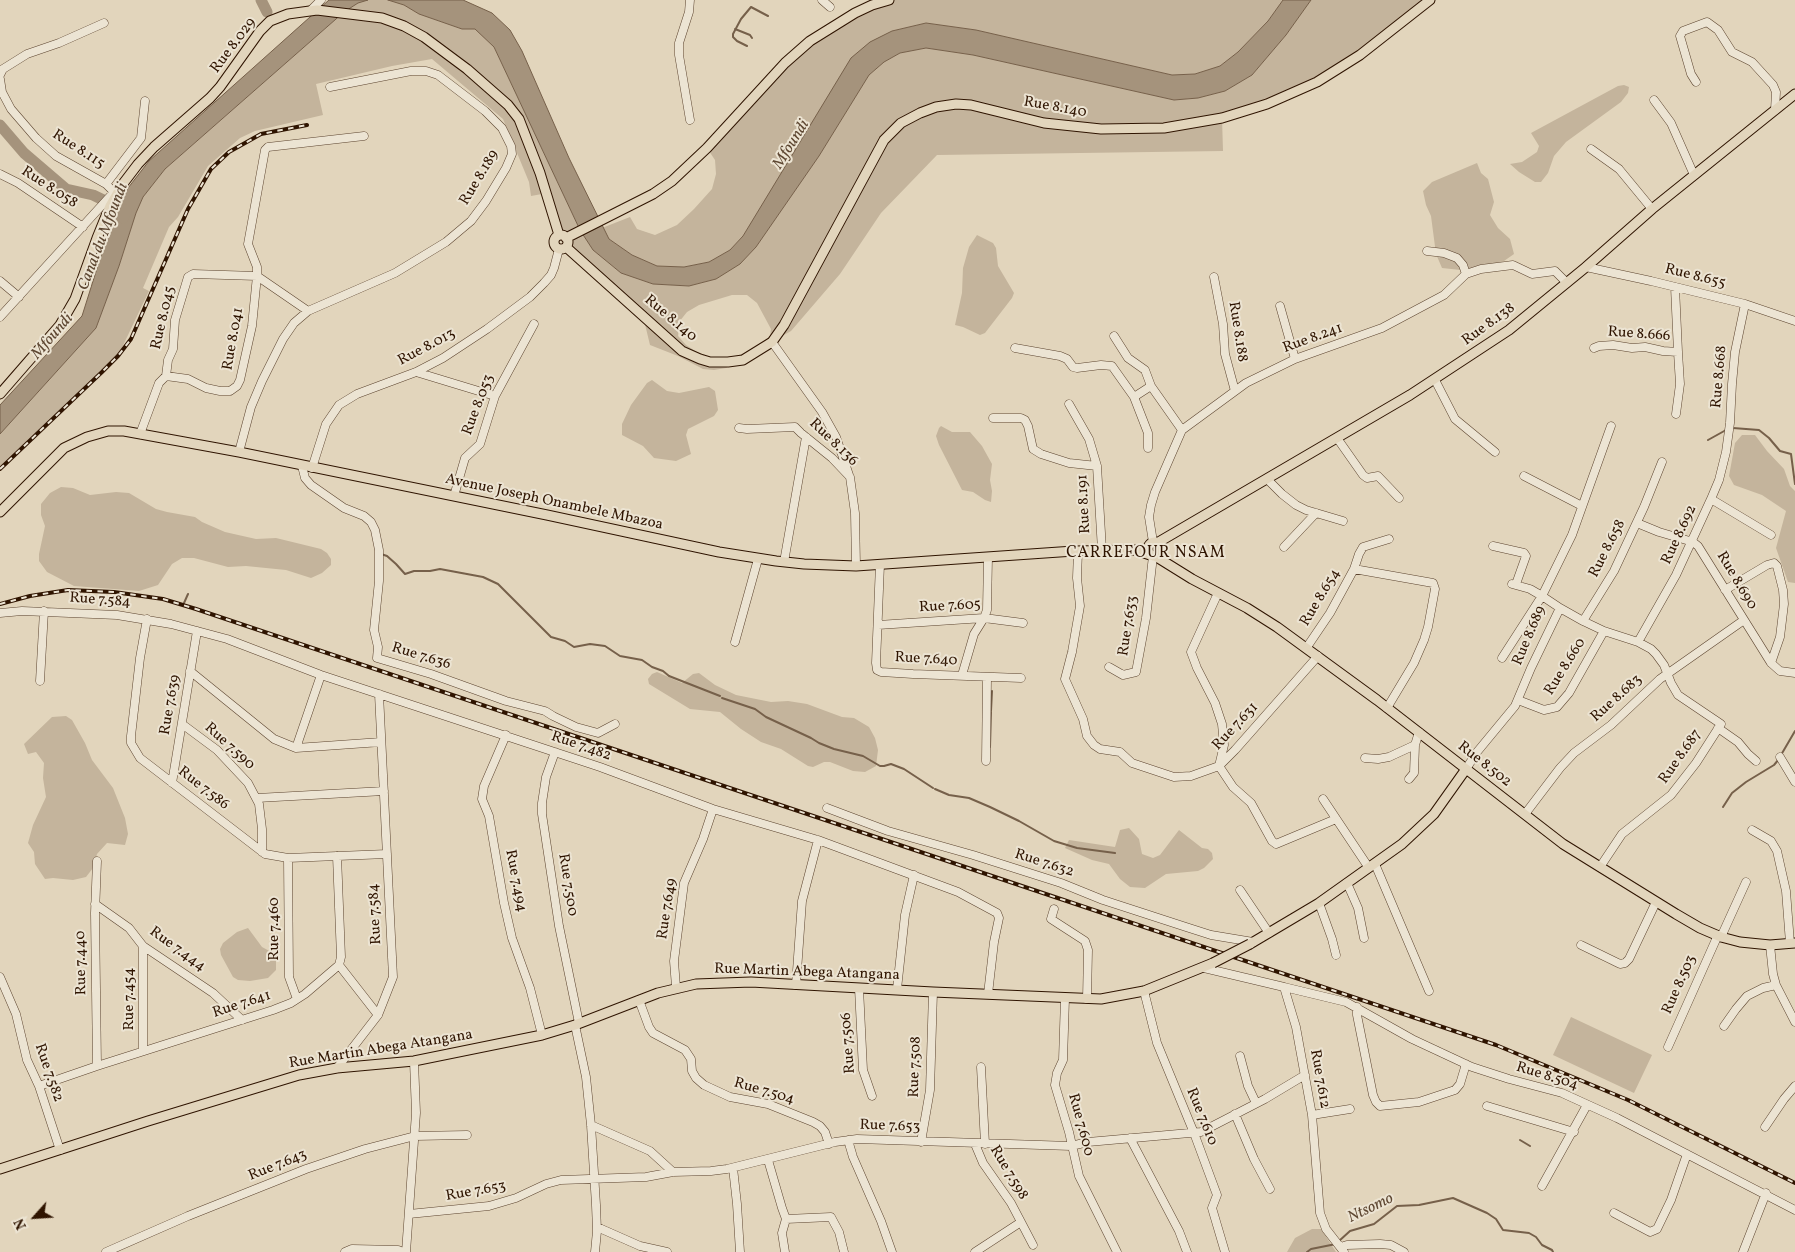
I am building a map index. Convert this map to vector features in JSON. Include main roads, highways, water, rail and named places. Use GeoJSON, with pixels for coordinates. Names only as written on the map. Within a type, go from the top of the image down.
{"type":"FeatureCollection","features":[{"type":"Feature","properties":{"kind":"main road"},"geometry":{"type":"LineString","coordinates":[[563,242],[580,230],[653,194],[672,181],[707,148],[784,63],[810,41],[855,13],[889,0]]}},
{"type":"Feature","properties":{"kind":"main road","name":"Rue 8.140"},"geometry":{"type":"LineString","coordinates":[[563,242],[682,351],[700,359],[718,363],[743,360],[772,342],[784,325],[884,140],[901,123],[920,113],[936,107],[956,104],[971,105],[1044,123],[1101,129],[1164,128],[1222,118],[1267,104],[1316,82],[1360,55],[1430,0]]}},
{"type":"Feature","properties":{"kind":"main road","name":"Rue 8.029"},"geometry":{"type":"LineString","coordinates":[[0,394],[60,325],[75,300],[97,238],[117,191],[154,147],[220,88],[260,31],[270,21],[288,14],[314,10],[344,12],[382,18],[404,26],[424,37],[467,69],[508,105],[520,119],[563,242]]}},
{"type":"Feature","properties":{"kind":"main road","name":"Rue 8.138"},"geometry":{"type":"LineString","coordinates":[[1155,549],[1169,537],[1435,380],[1509,330],[1586,268],[1652,209],[1795,94]]}},
{"type":"Feature","properties":{"kind":"main road","name":"Avenue Joseph Onambele Mbazoa"},"geometry":{"type":"LineString","coordinates":[[0,512],[64,448],[87,437],[108,431],[140,434],[239,452],[719,552],[784,562],[856,566],[1078,551],[1155,549]]}},
{"type":"Feature","properties":{"kind":"main road","name":"Rue 8.502"},"geometry":{"type":"LineString","coordinates":[[1155,549],[1173,566],[1192,579],[1254,612],[1307,647],[1563,844],[1656,902],[1700,928],[1740,942],[1770,945],[1793,943]]}},
{"type":"Feature","properties":{"kind":"main road","name":"Rue Martin Abega Atangana"},"geometry":{"type":"LineString","coordinates":[[0,1169],[299,1075],[337,1068],[414,1061],[542,1035],[676,988],[716,982],[750,982],[1087,999],[1116,998],[1144,992],[1208,966],[1252,943],[1319,903],[1402,844],[1429,819],[1466,769]]}},
{"type":"Feature","properties":{"kind":"waterway","name":"Mfoundi"},"geometry":{"type":"LineString","coordinates":[[261,0],[267,12]]}},
{"type":"Feature","properties":{"kind":"waterway"},"geometry":{"type":"LineString","coordinates":[[747,46],[733,37],[741,19],[751,7],[768,16]]}},
{"type":"Feature","properties":{"kind":"waterway"},"geometry":{"type":"LineString","coordinates":[[735,29],[750,35],[752,38]]}},
{"type":"Feature","properties":{"kind":"waterway","name":"Mfoundi"},"geometry":{"type":"LineString","coordinates":[[0,125],[24,153],[66,189],[93,195],[126,211],[123,218]]}},
{"type":"Feature","properties":{"kind":"waterway"},"geometry":{"type":"LineString","coordinates":[[1733,428],[1759,430],[1780,451],[1791,454],[1795,484]]}},
{"type":"Feature","properties":{"kind":"waterway"},"geometry":{"type":"LineString","coordinates":[[1708,440],[1726,430]]}},
{"type":"Feature","properties":{"kind":"waterway"},"geometry":{"type":"LineString","coordinates":[[381,554],[387,556],[405,574],[414,571],[440,569],[483,577],[498,584],[551,637],[565,641],[574,647],[590,644],[605,646],[620,656],[642,660],[669,676],[720,696]]}},
{"type":"Feature","properties":{"kind":"waterway"},"geometry":{"type":"LineString","coordinates":[[184,603],[188,594]]}},
{"type":"Feature","properties":{"kind":"waterway"},"geometry":{"type":"LineString","coordinates":[[991,711],[992,691]]}},
{"type":"Feature","properties":{"kind":"waterway"},"geometry":{"type":"LineString","coordinates":[[722,698],[755,709],[766,717],[834,749],[863,756],[880,766],[891,764],[904,769],[933,788]]}},
{"type":"Feature","properties":{"kind":"waterway"},"geometry":{"type":"LineString","coordinates":[[990,747],[991,712]]}},
{"type":"Feature","properties":{"kind":"waterway"},"geometry":{"type":"LineString","coordinates":[[1781,755],[1795,731]]}},
{"type":"Feature","properties":{"kind":"waterway"},"geometry":{"type":"LineString","coordinates":[[1723,807],[1732,793],[1774,765],[1779,759]]}},
{"type":"Feature","properties":{"kind":"waterway"},"geometry":{"type":"LineString","coordinates":[[935,789],[949,795],[969,798],[990,807],[1054,841],[1077,848],[1115,853]]}},
{"type":"Feature","properties":{"kind":"waterway"},"geometry":{"type":"LineString","coordinates":[[1520,1140],[1530,1146]]}},
{"type":"Feature","properties":{"kind":"waterway","name":"Ntsomo"},"geometry":{"type":"LineString","coordinates":[[1339,1241],[1350,1231],[1374,1224],[1397,1206],[1419,1205],[1453,1198],[1487,1213],[1496,1219],[1503,1230],[1529,1233],[1553,1252]]}},
{"type":"Feature","properties":{"kind":"waterway","name":"Ntsomo"},"geometry":{"type":"LineString","coordinates":[[1307,1252],[1311,1249],[1336,1244]]}},
{"type":"Feature","properties":{"kind":"railway"},"geometry":{"type":"LineString","coordinates":[[0,469],[102,372],[131,339],[188,209],[211,169],[229,152],[261,134],[307,125]]}},
{"type":"Feature","properties":{"kind":"railway"},"geometry":{"type":"LineString","coordinates":[[0,604],[30,596],[68,590],[114,592],[163,599],[196,609],[1496,1045],[1628,1100],[1795,1183]]}},
{"type":"Feature","properties":{"kind":"district","name":"CARREFOUR NSAM"},"geometry":{"type":"Point","coordinates":[1146,554]}},
{"type":"Feature","properties":{"kind":"water label","name":"Canal du Mfoundi"},"geometry":{"type":"Point","coordinates":[104,237]}}]}
